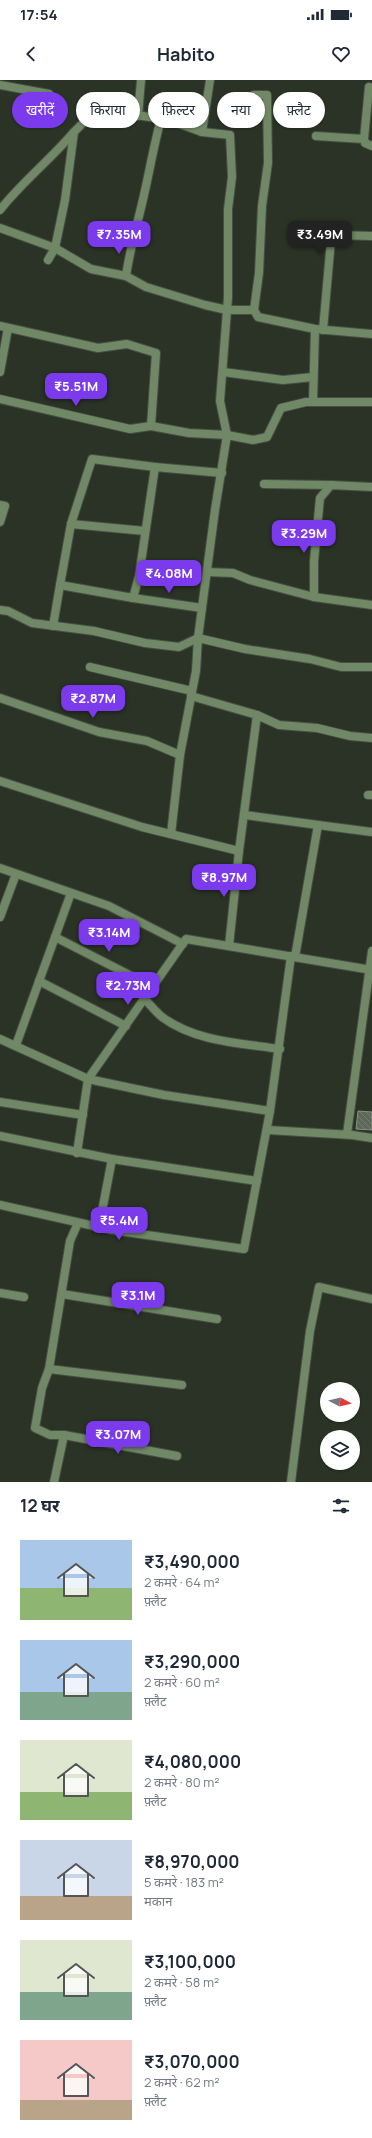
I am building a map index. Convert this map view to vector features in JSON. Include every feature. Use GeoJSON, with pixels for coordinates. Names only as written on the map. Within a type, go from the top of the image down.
{"type":"FeatureCollection","features":[{"type":"Feature","properties":{"kind":"street"},"geometry":{"type":"LineString","coordinates":[[140,92],[141,80]]}},
{"type":"Feature","properties":{"kind":"street"},"geometry":{"type":"LineString","coordinates":[[202,132],[210,80]]}},
{"type":"Feature","properties":{"kind":"street"},"geometry":{"type":"LineString","coordinates":[[0,84],[39,92]]}},
{"type":"Feature","properties":{"kind":"street"},"geometry":{"type":"LineString","coordinates":[[369,87],[364,139],[365,144],[372,146]]}},
{"type":"Feature","properties":{"kind":"street"},"geometry":{"type":"LineString","coordinates":[[265,95],[267,95],[269,119],[268,163],[262,206],[259,273],[254,310],[258,317],[319,330],[372,334]]}},
{"type":"Feature","properties":{"kind":"street"},"geometry":{"type":"LineString","coordinates":[[0,210],[19,186],[59,149],[78,128]]}},
{"type":"Feature","properties":{"kind":"street"},"geometry":{"type":"LineString","coordinates":[[126,276],[131,243],[145,193],[152,150],[158,128]]}},
{"type":"Feature","properties":{"kind":"street"},"geometry":{"type":"LineString","coordinates":[[170,834],[180,755],[192,694],[215,510],[227,435],[220,401],[227,310],[228,209],[232,177],[230,135],[202,132],[189,128]]}},
{"type":"Feature","properties":{"kind":"street"},"geometry":{"type":"LineString","coordinates":[[48,260],[55,248],[65,200],[74,132]]}},
{"type":"Feature","properties":{"kind":"street"},"geometry":{"type":"LineString","coordinates":[[316,136],[364,139]]}},
{"type":"Feature","properties":{"kind":"street"},"geometry":{"type":"LineString","coordinates":[[0,228],[55,248],[91,270],[126,276],[146,287],[227,310],[254,310]]}},
{"type":"Feature","properties":{"kind":"street"},"geometry":{"type":"LineString","coordinates":[[313,402],[313,377],[331,240],[334,235],[372,236]]}},
{"type":"Feature","properties":{"kind":"street"},"geometry":{"type":"LineString","coordinates":[[0,372],[4,327],[98,348],[127,344],[156,353],[151,426]]}},
{"type":"Feature","properties":{"kind":"street"},"geometry":{"type":"LineString","coordinates":[[223,372],[283,380],[313,377]]}},
{"type":"Feature","properties":{"kind":"street"},"geometry":{"type":"LineString","coordinates":[[0,399],[130,428],[151,426],[189,433],[227,435],[253,440],[267,437],[281,408],[313,402],[372,402]]}},
{"type":"Feature","properties":{"kind":"street"},"geometry":{"type":"LineString","coordinates":[[53,626],[71,524],[92,459],[155,467],[222,473]]}},
{"type":"Feature","properties":{"kind":"street"},"geometry":{"type":"LineString","coordinates":[[133,598],[139,576],[155,467]]}},
{"type":"Feature","properties":{"kind":"street"},"geometry":{"type":"LineString","coordinates":[[264,484],[372,487]]}},
{"type":"Feature","properties":{"kind":"street"},"geometry":{"type":"LineString","coordinates":[[314,597],[314,561],[320,498],[331,485]]}},
{"type":"Feature","properties":{"kind":"street"},"geometry":{"type":"LineString","coordinates":[[0,505],[5,506],[0,522]]}},
{"type":"Feature","properties":{"kind":"street"},"geometry":{"type":"LineString","coordinates":[[71,524],[146,531]]}},
{"type":"Feature","properties":{"kind":"street"},"geometry":{"type":"LineString","coordinates":[[207,572],[232,573],[250,580],[314,597],[372,606]]}},
{"type":"Feature","properties":{"kind":"street"},"geometry":{"type":"LineString","coordinates":[[60,585],[202,608]]}},
{"type":"Feature","properties":{"kind":"street"},"geometry":{"type":"LineString","coordinates":[[0,610],[8,611],[32,623],[94,631],[145,643],[179,647],[198,638],[245,649],[310,659],[341,667],[372,667]]}},
{"type":"Feature","properties":{"kind":"street"},"geometry":{"type":"LineString","coordinates":[[90,667],[192,694],[256,715],[279,725],[317,728],[350,736],[372,738]]}},
{"type":"Feature","properties":{"kind":"street"},"geometry":{"type":"LineString","coordinates":[[0,698],[99,732],[147,741],[180,755]]}},
{"type":"Feature","properties":{"kind":"street"},"geometry":{"type":"LineString","coordinates":[[229,946],[256,715]]}},
{"type":"Feature","properties":{"kind":"street"},"geometry":{"type":"LineString","coordinates":[[0,781],[142,827],[239,851]]}},
{"type":"Feature","properties":{"kind":"street"},"geometry":{"type":"LineString","coordinates":[[245,815],[372,832]]}},
{"type":"Feature","properties":{"kind":"street"},"geometry":{"type":"LineString","coordinates":[[0,1205],[100,1227],[244,1249],[268,1130],[293,957],[318,825]]}},
{"type":"Feature","properties":{"kind":"street"},"geometry":{"type":"LineString","coordinates":[[0,868],[109,906],[183,944]]}},
{"type":"Feature","properties":{"kind":"street"},"geometry":{"type":"LineString","coordinates":[[0,917],[16,874]]}},
{"type":"Feature","properties":{"kind":"street"},"geometry":{"type":"LineString","coordinates":[[16,1045],[71,893]]}},
{"type":"Feature","properties":{"kind":"street"},"geometry":{"type":"LineString","coordinates":[[55,936],[153,987]]}},
{"type":"Feature","properties":{"kind":"street"},"geometry":{"type":"LineString","coordinates":[[77,1153],[88,1079],[186,939],[371,970]]}},
{"type":"Feature","properties":{"kind":"street"},"geometry":{"type":"LineString","coordinates":[[347,1134],[371,970],[372,951]]}},
{"type":"Feature","properties":{"kind":"street"},"geometry":{"type":"LineString","coordinates":[[40,981],[126,1026]]}},
{"type":"Feature","properties":{"kind":"street"},"geometry":{"type":"LineString","coordinates":[[144,999],[161,1016],[184,1030],[237,1044],[280,1049]]}},
{"type":"Feature","properties":{"kind":"street"},"geometry":{"type":"LineString","coordinates":[[0,1039],[88,1079],[164,1095],[270,1111]]}},
{"type":"Feature","properties":{"kind":"street"},"geometry":{"type":"LineString","coordinates":[[0,1102],[83,1115]]}},
{"type":"Feature","properties":{"kind":"street"},"geometry":{"type":"LineString","coordinates":[[268,1130],[347,1134],[372,1138]]}},
{"type":"Feature","properties":{"kind":"street"},"geometry":{"type":"LineString","coordinates":[[0,1136],[77,1153],[257,1181]]}},
{"type":"Feature","properties":{"kind":"street"},"geometry":{"type":"LineString","coordinates":[[100,1227],[112,1159]]}},
{"type":"Feature","properties":{"kind":"street"},"geometry":{"type":"LineString","coordinates":[[78,1223],[70,1241],[48,1369],[42,1388],[35,1428],[50,1435],[64,1435],[177,1456]]}},
{"type":"Feature","properties":{"kind":"street"},"geometry":{"type":"LineString","coordinates":[[291,1482],[310,1331],[319,1286],[372,1299]]}},
{"type":"Feature","properties":{"kind":"street"},"geometry":{"type":"LineString","coordinates":[[0,1293],[24,1297]]}},
{"type":"Feature","properties":{"kind":"street"},"geometry":{"type":"LineString","coordinates":[[62,1294],[217,1319]]}},
{"type":"Feature","properties":{"kind":"street"},"geometry":{"type":"LineString","coordinates":[[48,1369],[182,1385]]}},
{"type":"Feature","properties":{"kind":"street"},"geometry":{"type":"LineString","coordinates":[[54,1482],[64,1435]]}},
{"type":"Feature","properties":{"kind":"building"},"geometry":{"type":"Polygon","coordinates":[[[358,1111],[372,1112],[372,1130],[356,1129],[358,1111]]]}}]}
